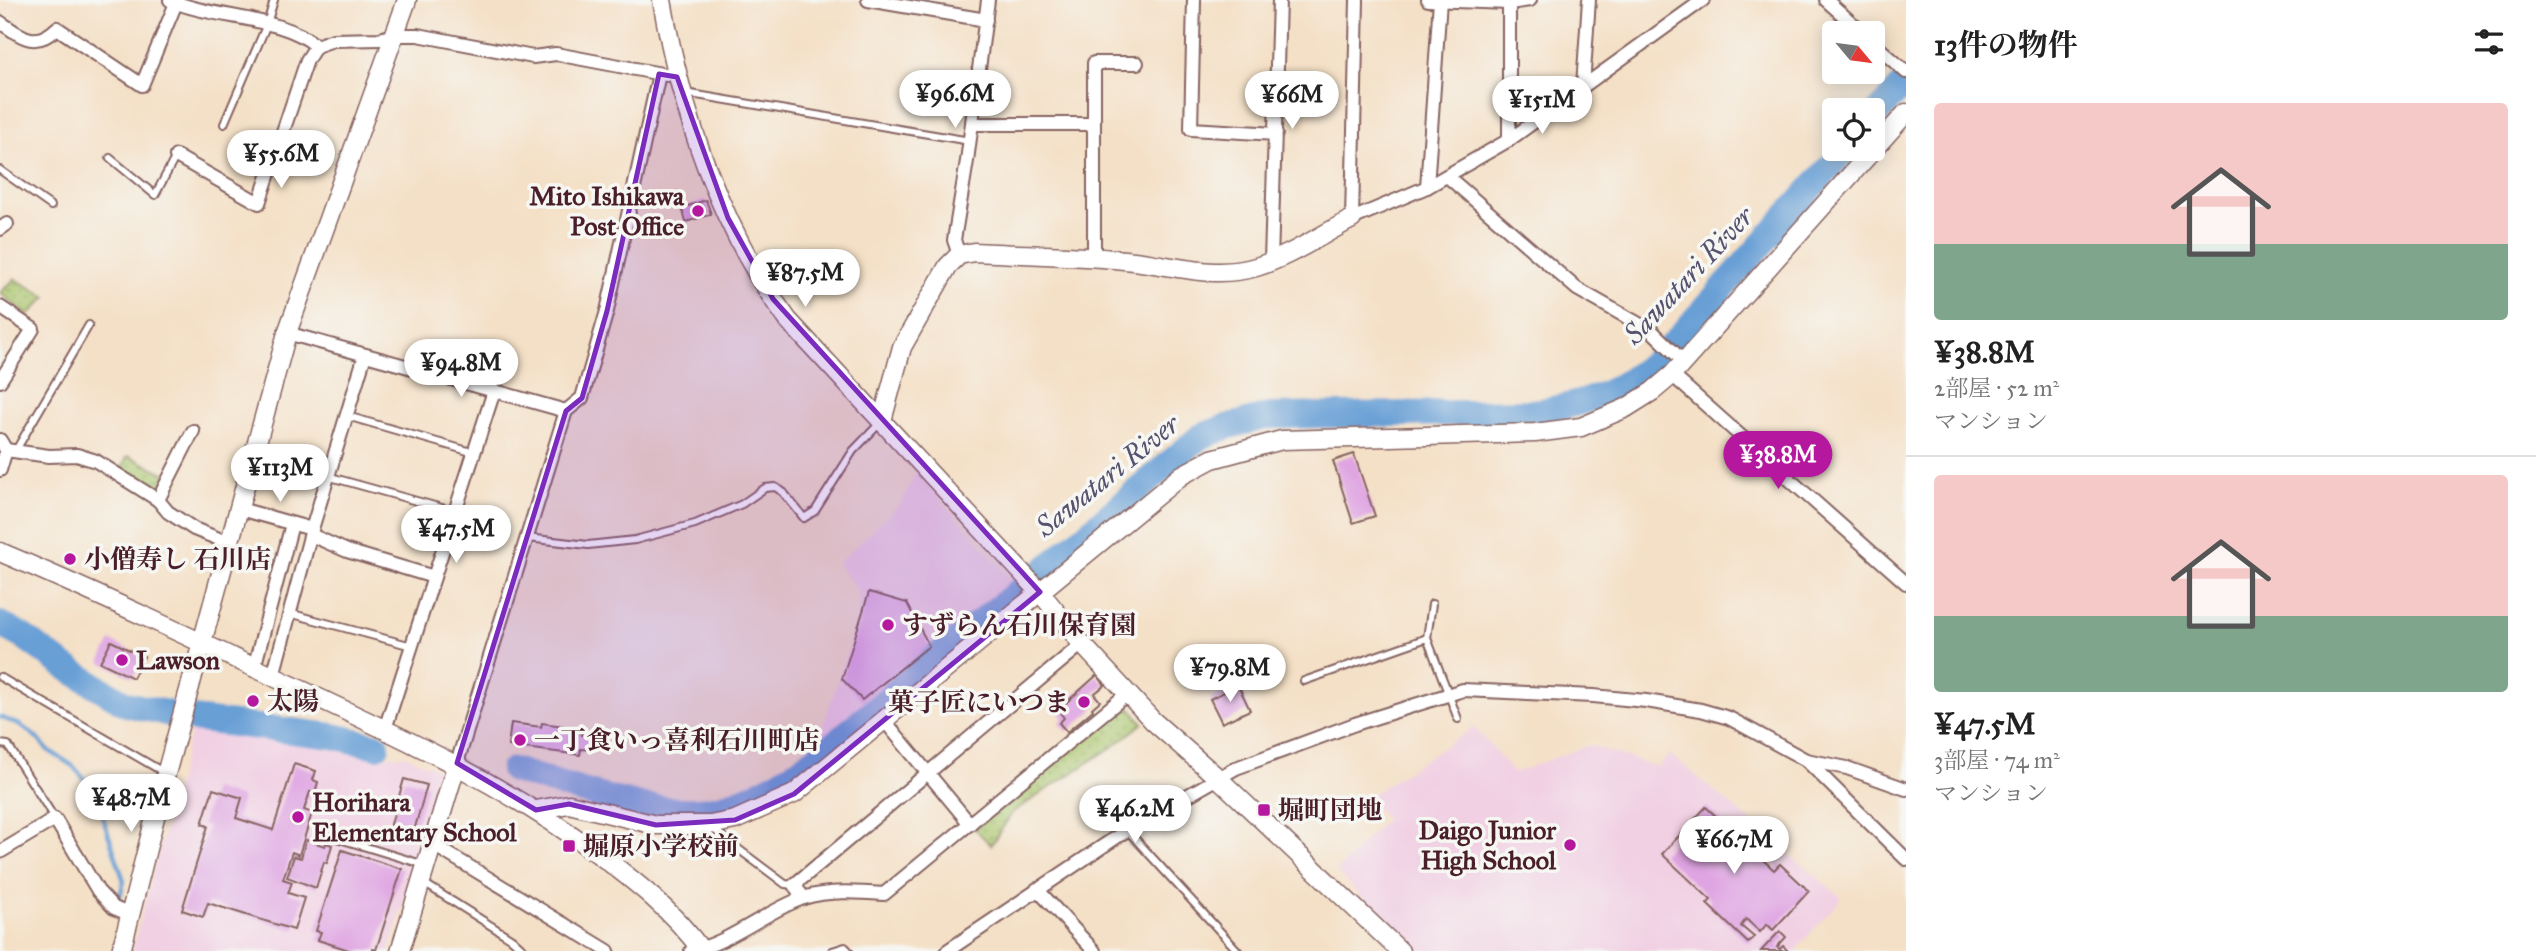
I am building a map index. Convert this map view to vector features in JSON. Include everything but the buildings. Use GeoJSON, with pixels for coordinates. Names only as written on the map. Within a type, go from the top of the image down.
{"type":"FeatureCollection","features":[{"type":"Feature","properties":{"kind":"street"},"geometry":{"type":"LineString","coordinates":[[121,951],[166,774],[287,333],[407,0]]}},
{"type":"Feature","properties":{"kind":"street"},"geometry":{"type":"LineString","coordinates":[[662,0],[680,85],[728,218],[755,273],[789,320],[1032,583],[1082,644],[1153,721],[1218,778],[1400,951]]}},
{"type":"Feature","properties":{"kind":"street"},"geometry":{"type":"LineString","coordinates":[[868,0],[986,20]]}},
{"type":"Feature","properties":{"kind":"street"},"geometry":{"type":"LineString","coordinates":[[959,256],[954,240],[988,0]]}},
{"type":"Feature","properties":{"kind":"street"},"geometry":{"type":"LineString","coordinates":[[1194,0],[1191,129],[1276,134]]}},
{"type":"Feature","properties":{"kind":"street"},"geometry":{"type":"LineString","coordinates":[[1272,261],[1279,0]]}},
{"type":"Feature","properties":{"kind":"street"},"geometry":{"type":"LineString","coordinates":[[1352,219],[1357,0]]}},
{"type":"Feature","properties":{"kind":"street"},"geometry":{"type":"LineString","coordinates":[[1428,0],[1530,0]]}},
{"type":"Feature","properties":{"kind":"street"},"geometry":{"type":"LineString","coordinates":[[1583,86],[1589,0]]}},
{"type":"Feature","properties":{"kind":"street"},"geometry":{"type":"LineString","coordinates":[[882,421],[902,347],[940,278],[959,256],[974,252],[1135,261],[1197,272],[1254,267],[1272,261],[1352,219],[1427,187],[1508,140],[1703,0]]}},
{"type":"Feature","properties":{"kind":"street"},"geometry":{"type":"LineString","coordinates":[[1826,0],[1850,21]]}},
{"type":"Feature","properties":{"kind":"street"},"geometry":{"type":"LineString","coordinates":[[0,22],[18,34],[34,40],[46,38],[57,29],[142,85],[173,1],[267,24],[306,37],[316,46]]}},
{"type":"Feature","properties":{"kind":"street"},"geometry":{"type":"LineString","coordinates":[[1427,187],[1440,1]]}},
{"type":"Feature","properties":{"kind":"street"},"geometry":{"type":"LineString","coordinates":[[1508,140],[1509,2]]}},
{"type":"Feature","properties":{"kind":"street"},"geometry":{"type":"LineString","coordinates":[[176,156],[259,203],[307,60],[316,46],[333,40],[418,35],[533,57],[556,54],[659,74],[680,85]]}},
{"type":"Feature","properties":{"kind":"street"},"geometry":{"type":"LineString","coordinates":[[1885,53],[1906,72]]}},
{"type":"Feature","properties":{"kind":"street"},"geometry":{"type":"LineString","coordinates":[[1094,259],[1094,63],[1137,63]]}},
{"type":"Feature","properties":{"kind":"street"},"geometry":{"type":"LineString","coordinates":[[400,951],[566,411],[582,398],[607,311],[659,74]]}},
{"type":"Feature","properties":{"kind":"street"},"geometry":{"type":"LineString","coordinates":[[536,810],[569,804],[656,825],[710,825],[735,820],[794,794],[884,720],[1032,583],[1182,475],[1212,459],[1282,440],[1535,433],[1581,428],[1626,408],[1653,391],[1906,113]]}},
{"type":"Feature","properties":{"kind":"street"},"geometry":{"type":"LineString","coordinates":[[972,124],[1094,124]]}},
{"type":"Feature","properties":{"kind":"street"},"geometry":{"type":"LineString","coordinates":[[1447,176],[1577,289],[1653,332],[1677,363],[1906,583]]}},
{"type":"Feature","properties":{"kind":"street"},"geometry":{"type":"LineString","coordinates":[[0,307],[33,329],[0,381]]}},
{"type":"Feature","properties":{"kind":"street"},"geometry":{"type":"LineString","coordinates":[[287,333],[566,411]]}},
{"type":"Feature","properties":{"kind":"street"},"geometry":{"type":"LineString","coordinates":[[273,676],[312,532],[366,355]]}},
{"type":"Feature","properties":{"kind":"street"},"geometry":{"type":"LineString","coordinates":[[385,729],[494,391]]}},
{"type":"Feature","properties":{"kind":"street"},"geometry":{"type":"LineString","coordinates":[[158,499],[193,431]]}},
{"type":"Feature","properties":{"kind":"street"},"geometry":{"type":"LineString","coordinates":[[0,470],[7,447],[49,456],[77,455],[96,461],[158,499],[168,512],[194,529],[229,543]]}},
{"type":"Feature","properties":{"kind":"street"},"geometry":{"type":"LineString","coordinates":[[240,509],[292,524],[347,551],[434,577]]}},
{"type":"Feature","properties":{"kind":"street"},"geometry":{"type":"LineString","coordinates":[[254,667],[292,524]]}},
{"type":"Feature","properties":{"kind":"street"},"geometry":{"type":"LineString","coordinates":[[0,552],[457,763],[536,810],[642,888],[684,927],[698,950],[804,898],[853,892],[884,894],[1127,694]]}},
{"type":"Feature","properties":{"kind":"street"},"geometry":{"type":"LineString","coordinates":[[804,898],[794,885],[1082,644]]}},
{"type":"Feature","properties":{"kind":"street"},"geometry":{"type":"LineString","coordinates":[[947,951],[965,946],[1037,889],[1127,830],[1236,768],[1355,724],[1463,690],[1593,696],[1701,710],[1729,718],[1806,760],[1906,859]]}},
{"type":"Feature","properties":{"kind":"street"},"geometry":{"type":"LineString","coordinates":[[884,720],[970,824]]}},
{"type":"Feature","properties":{"kind":"street"},"geometry":{"type":"LineString","coordinates":[[1806,760],[1847,768],[1906,789]]}},
{"type":"Feature","properties":{"kind":"street"},"geometry":{"type":"LineString","coordinates":[[0,852],[55,819],[98,891],[114,908],[131,915]]}},
{"type":"Feature","properties":{"kind":"street"},"geometry":{"type":"LineString","coordinates":[[432,844],[608,951]]}},
{"type":"Feature","properties":{"kind":"street"},"geometry":{"type":"LineString","coordinates":[[1037,889],[1094,951]]}},
{"type":"Feature","properties":{"kind":"lane"},"geometry":{"type":"LineString","coordinates":[[225,124],[267,24],[274,0]]}},
{"type":"Feature","properties":{"kind":"lane"},"geometry":{"type":"LineString","coordinates":[[680,85],[970,141]]}},
{"type":"Feature","properties":{"kind":"lane"},"geometry":{"type":"LineString","coordinates":[[110,158],[155,195],[176,156]]}},
{"type":"Feature","properties":{"kind":"lane"},"geometry":{"type":"LineString","coordinates":[[0,170],[51,205]]}},
{"type":"Feature","properties":{"kind":"lane"},"geometry":{"type":"LineString","coordinates":[[7,447],[89,325]]}},
{"type":"Feature","properties":{"kind":"lane"},"geometry":{"type":"LineString","coordinates":[[347,416],[474,453]]}},
{"type":"Feature","properties":{"kind":"lane"},"geometry":{"type":"LineString","coordinates":[[527,538],[588,545],[635,540],[695,524],[743,504],[765,488],[775,487],[783,492],[804,518],[815,511],[853,451],[882,421]]}},
{"type":"Feature","properties":{"kind":"lane"},"geometry":{"type":"LineString","coordinates":[[334,478],[456,512]]}},
{"type":"Feature","properties":{"kind":"lane"},"geometry":{"type":"LineString","coordinates":[[1432,604],[1427,638],[1458,719]]}},
{"type":"Feature","properties":{"kind":"lane"},"geometry":{"type":"LineString","coordinates":[[289,613],[412,646]]}},
{"type":"Feature","properties":{"kind":"lane"},"geometry":{"type":"LineString","coordinates":[[1304,681],[1427,638]]}},
{"type":"Feature","properties":{"kind":"lane"},"geometry":{"type":"LineString","coordinates":[[0,677],[166,774]]}},
{"type":"Feature","properties":{"kind":"lane"},"geometry":{"type":"LineString","coordinates":[[0,744],[9,745],[55,819]]}},
{"type":"Feature","properties":{"kind":"lane"},"geometry":{"type":"LineString","coordinates":[[710,825],[785,884],[794,885]]}},
{"type":"Feature","properties":{"kind":"lane"},"geometry":{"type":"LineString","coordinates":[[1127,830],[1238,951]]}},
{"type":"Feature","properties":{"kind":"lane"},"geometry":{"type":"LineString","coordinates":[[330,836],[424,873],[525,951]]}},
{"type":"Feature","properties":{"kind":"lane"},"geometry":{"type":"LineString","coordinates":[[832,951],[845,947],[849,951]]}},
{"type":"Feature","properties":{"kind":"highlighted area"},"geometry":{"type":"Polygon","coordinates":[[[659,74],[677,77],[728,218],[773,299],[1040,592],[794,794],[735,820],[656,825],[569,804],[536,810],[457,763],[566,411],[582,398],[607,311],[659,74]]]}},
{"type":"Feature","properties":{"kind":"shaded area"},"geometry":{"type":"Polygon","coordinates":[[[916,472],[1012,580],[817,743],[859,617],[858,591],[837,564],[901,503],[916,472]]]}},
{"type":"Feature","properties":{"kind":"shaded area","name":"Horihara Elementary School"},"geometry":{"type":"Polygon","coordinates":[[[212,725],[324,744],[325,749],[376,757],[405,755],[443,772],[389,951],[132,951],[191,731],[210,732],[212,725]]]}},
{"type":"Feature","properties":{"kind":"shaded area","name":"Daigo Junior High School"},"geometry":{"type":"Polygon","coordinates":[[[1474,727],[1514,773],[1589,745],[1657,767],[1670,754],[1842,898],[1797,948],[1800,951],[1417,951],[1336,872],[1386,819],[1366,798],[1474,727]]]}},
{"type":"Feature","properties":{"kind":"green space"},"geometry":{"type":"Polygon","coordinates":[[[15,279],[47,297],[28,315],[0,293],[15,279]]]}},
{"type":"Feature","properties":{"kind":"green space"},"geometry":{"type":"Polygon","coordinates":[[[128,456],[166,474],[158,490],[121,469],[128,456]]]}},
{"type":"Feature","properties":{"kind":"green space"},"geometry":{"type":"Polygon","coordinates":[[[1126,704],[1143,723],[1118,743],[1013,812],[991,845],[975,829],[1126,704]]]}},
{"type":"Feature","properties":{"kind":"waterway","name":"Sawatari River"},"geometry":{"type":"LineString","coordinates":[[1885,104],[1906,81]]}},
{"type":"Feature","properties":{"kind":"waterway","name":"Sawatari River"},"geometry":{"type":"LineString","coordinates":[[513,770],[588,793],[670,810],[719,807],[748,797],[777,783],[832,746],[1200,437],[1269,416],[1532,412],[1592,399],[1626,382],[1674,343],[1835,161]]}},
{"type":"Feature","properties":{"kind":"waterway","name":"Sawatari River"},"geometry":{"type":"LineString","coordinates":[[0,624],[126,704],[193,719],[333,736],[377,746]]}},
{"type":"Feature","properties":{"kind":"waterway"},"geometry":{"type":"LineString","coordinates":[[0,717],[20,725],[48,750],[73,766],[86,781],[98,803],[124,881],[118,903]]}},
{"type":"Feature","properties":{"kind":"place","name":"Mito Ishikawa Post Office"},"geometry":{"type":"Point","coordinates":[698,211]}},
{"type":"Feature","properties":{"kind":"place","name":"小僧寿し 石川店"},"geometry":{"type":"Point","coordinates":[70,559]}},
{"type":"Feature","properties":{"kind":"place","name":"すずらん石川保育園"},"geometry":{"type":"Point","coordinates":[888,625]}},
{"type":"Feature","properties":{"kind":"place","name":"Lawson"},"geometry":{"type":"Point","coordinates":[122,660]}},
{"type":"Feature","properties":{"kind":"place","name":"太陽"},"geometry":{"type":"Point","coordinates":[253,701]}},
{"type":"Feature","properties":{"kind":"place","name":"菓子匠にいつま"},"geometry":{"type":"Point","coordinates":[1084,702]}},
{"type":"Feature","properties":{"kind":"place","name":"一丁食いっ喜利石川町店"},"geometry":{"type":"Point","coordinates":[520,740]}},
{"type":"Feature","properties":{"kind":"place","name":"堀町団地"},"geometry":{"type":"Point","coordinates":[1264,810]}},
{"type":"Feature","properties":{"kind":"place","name":"Horihara Elementary School"},"geometry":{"type":"Point","coordinates":[298,817]}},
{"type":"Feature","properties":{"kind":"place","name":"Daigo Junior High School"},"geometry":{"type":"Point","coordinates":[1570,845]}},
{"type":"Feature","properties":{"kind":"place","name":"堀原小学校前"},"geometry":{"type":"Point","coordinates":[569,846]}}]}
